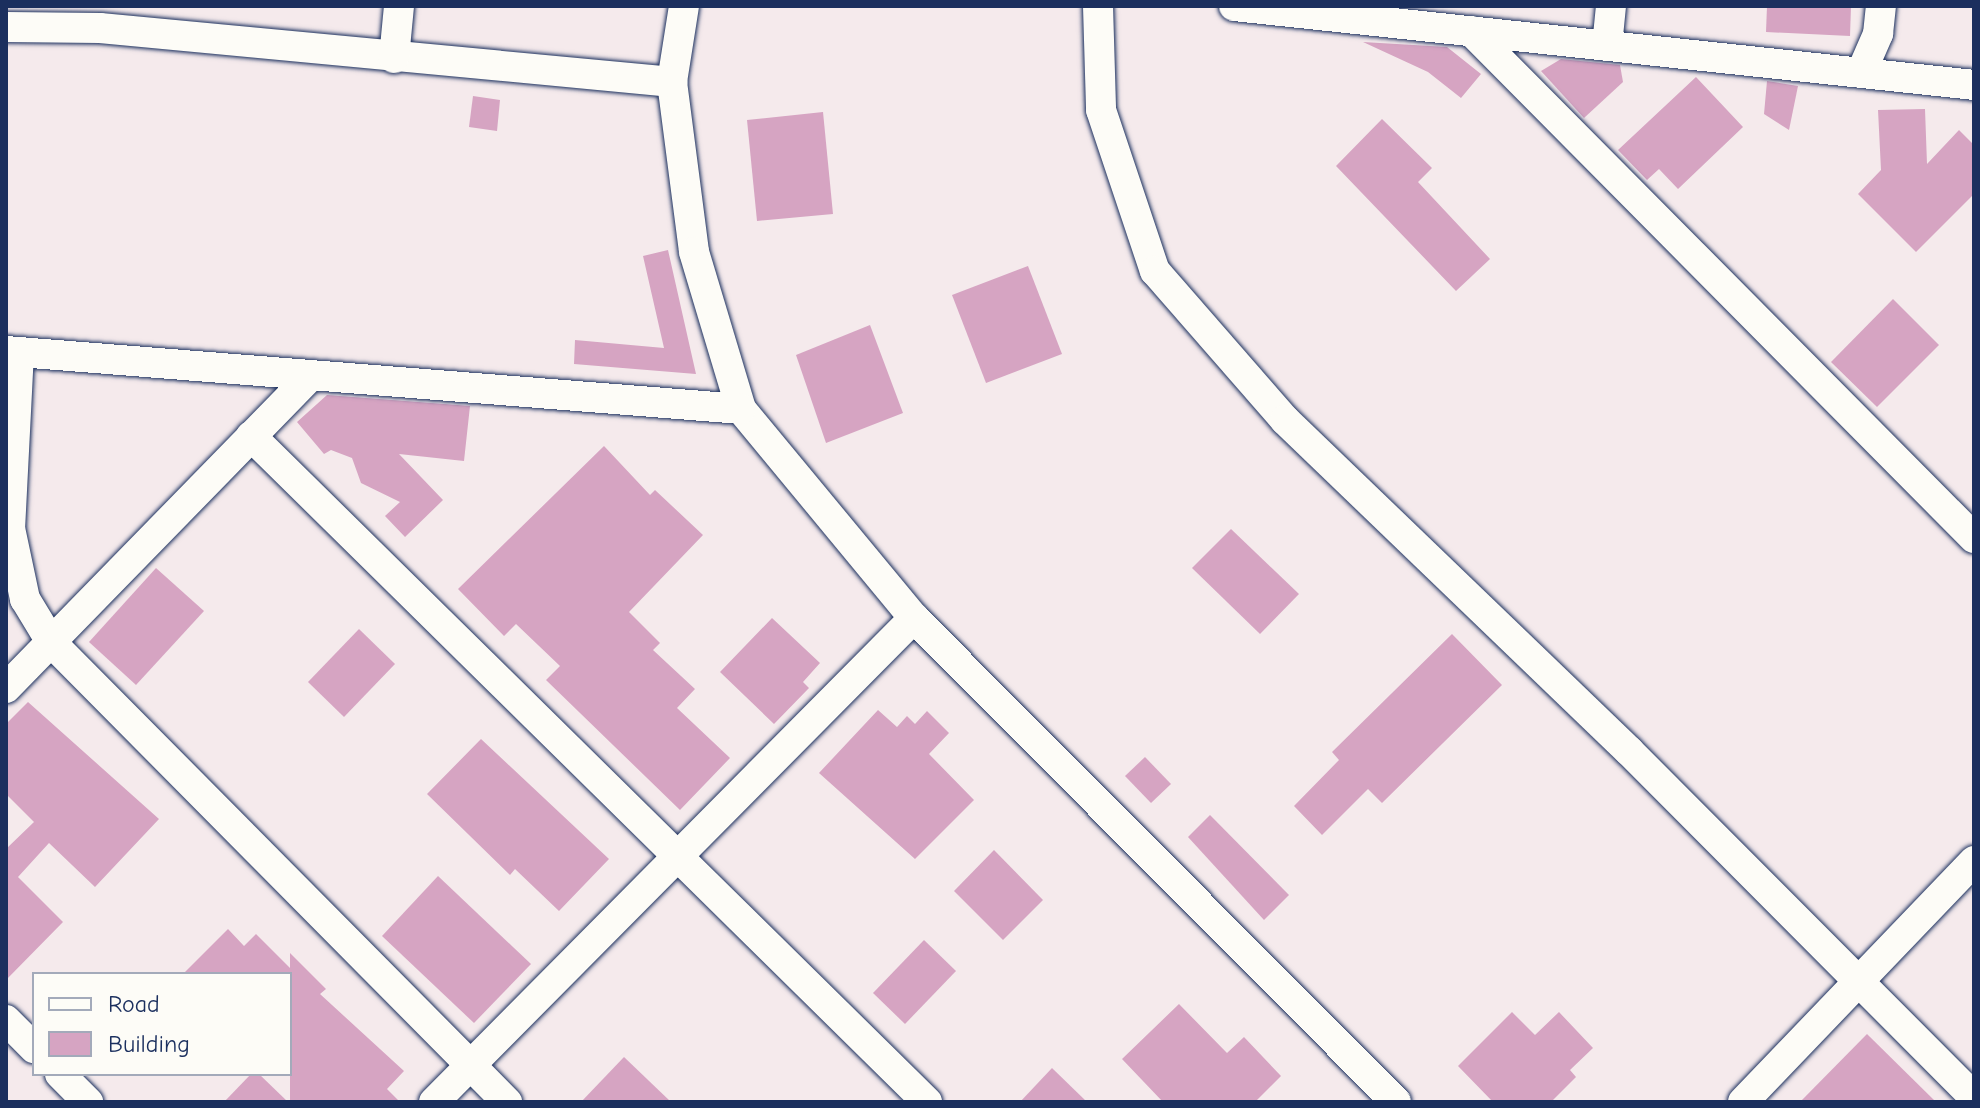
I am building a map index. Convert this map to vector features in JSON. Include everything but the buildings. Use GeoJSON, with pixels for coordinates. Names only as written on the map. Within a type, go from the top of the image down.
{"type":"FeatureCollection","features":[{"type":"Feature","properties":{"kind":"street"},"geometry":{"type":"LineString","coordinates":[[394,58],[399,6]]}},
{"type":"Feature","properties":{"kind":"street"},"geometry":{"type":"LineString","coordinates":[[684,6],[672,82],[694,252],[741,409],[914,618],[1396,1102]]}},
{"type":"Feature","properties":{"kind":"street"},"geometry":{"type":"LineString","coordinates":[[1098,6],[1101,110],[1155,271],[1285,420],[1629,751],[1855,982],[1974,1097]]}},
{"type":"Feature","properties":{"kind":"street"},"geometry":{"type":"LineString","coordinates":[[1234,6],[1373,14],[1471,31],[1974,85]]}},
{"type":"Feature","properties":{"kind":"street"},"geometry":{"type":"LineString","coordinates":[[1607,46],[1611,6]]}},
{"type":"Feature","properties":{"kind":"street"},"geometry":{"type":"LineString","coordinates":[[1861,73],[1878,34],[1881,6]]}},
{"type":"Feature","properties":{"kind":"street"},"geometry":{"type":"LineString","coordinates":[[6,27],[72,18],[100,28],[672,82]]}},
{"type":"Feature","properties":{"kind":"street"},"geometry":{"type":"LineString","coordinates":[[1471,31],[1974,538]]}},
{"type":"Feature","properties":{"kind":"street"},"geometry":{"type":"LineString","coordinates":[[507,1102],[51,642],[25,599],[10,528],[12,351],[741,409]]}},
{"type":"Feature","properties":{"kind":"street"},"geometry":{"type":"LineString","coordinates":[[6,688],[309,377]]}},
{"type":"Feature","properties":{"kind":"street"},"geometry":{"type":"LineString","coordinates":[[251,436],[676,859],[927,1102]]}},
{"type":"Feature","properties":{"kind":"street"},"geometry":{"type":"LineString","coordinates":[[434,1102],[914,618]]}},
{"type":"Feature","properties":{"kind":"street"},"geometry":{"type":"LineString","coordinates":[[1743,1102],[1974,861]]}},
{"type":"Feature","properties":{"kind":"street"},"geometry":{"type":"LineString","coordinates":[[6,1020],[32,1046]]}},
{"type":"Feature","properties":{"kind":"street"},"geometry":{"type":"LineString","coordinates":[[62,1076],[88,1102]]}}]}
